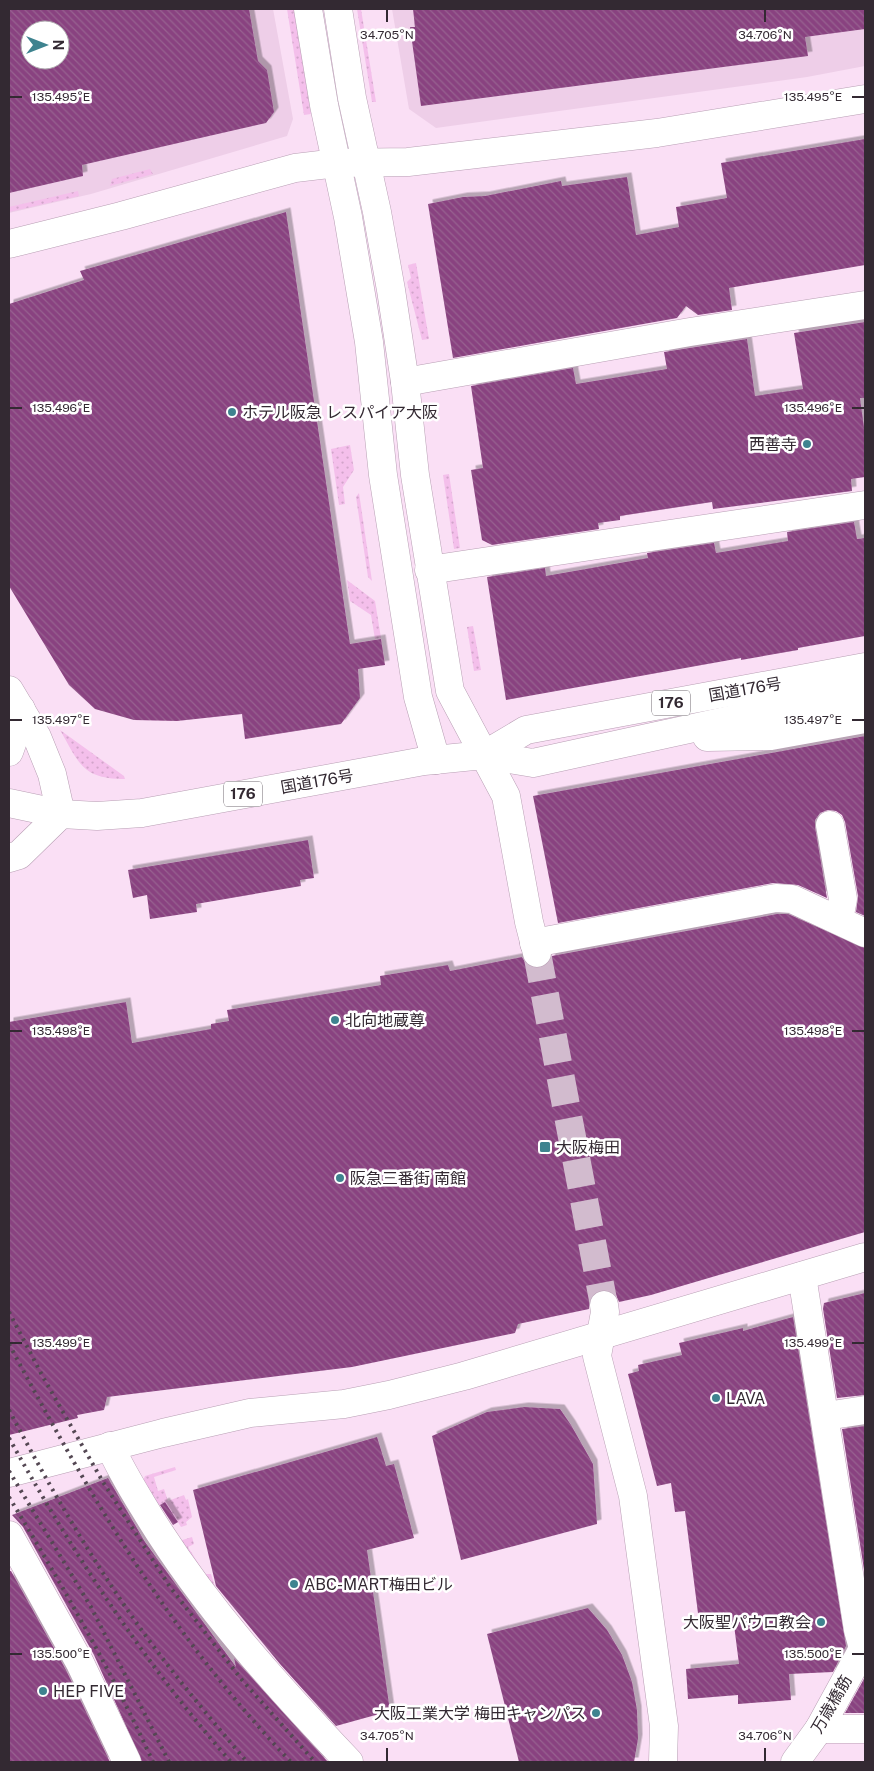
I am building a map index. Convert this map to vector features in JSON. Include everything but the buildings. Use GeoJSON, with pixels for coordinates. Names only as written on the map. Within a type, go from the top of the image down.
{"type":"FeatureCollection","features":[{"type":"Feature","properties":{"kind":"main road"},"geometry":{"type":"LineString","coordinates":[[308,9],[324,105],[350,227],[368,342],[383,475],[418,697],[436,760]]}},
{"type":"Feature","properties":{"kind":"main road"},"geometry":{"type":"LineString","coordinates":[[338,9],[352,98],[381,232],[405,382],[414,475],[450,692],[506,796],[535,948],[776,898],[792,899],[865,933]]}},
{"type":"Feature","properties":{"kind":"main road"},"geometry":{"type":"LineString","coordinates":[[9,244],[121,216],[295,168],[366,162],[408,162],[657,133],[865,99]]}},
{"type":"Feature","properties":{"kind":"main road"},"geometry":{"type":"LineString","coordinates":[[405,382],[865,305]]}},
{"type":"Feature","properties":{"kind":"main road"},"geometry":{"type":"LineString","coordinates":[[429,570],[865,505]]}},
{"type":"Feature","properties":{"kind":"main road","name":"国道176号"},"geometry":{"type":"LineString","coordinates":[[484,755],[526,730],[865,668]]}},
{"type":"Feature","properties":{"kind":"main road","name":"国道176号"},"geometry":{"type":"LineString","coordinates":[[9,803],[61,814],[97,816],[142,813],[436,760],[484,755],[533,764],[767,712],[865,694]]}},
{"type":"Feature","properties":{"kind":"main road"},"geometry":{"type":"LineString","coordinates":[[9,752],[16,735],[15,700]]}},
{"type":"Feature","properties":{"kind":"main road"},"geometry":{"type":"LineString","coordinates":[[9,858],[19,855],[61,814],[52,774],[37,737],[15,700]]}},
{"type":"Feature","properties":{"kind":"main road","name":"国道176号"},"geometry":{"type":"LineString","coordinates":[[653,738],[771,736],[865,719]]}},
{"type":"Feature","properties":{"kind":"main road"},"geometry":{"type":"LineString","coordinates":[[830,824],[843,899],[839,920]]}},
{"type":"Feature","properties":{"kind":"main road"},"geometry":{"type":"LineString","coordinates":[[9,1473],[110,1446],[250,1413],[344,1404],[389,1395],[464,1376],[600,1334],[865,1257]]}},
{"type":"Feature","properties":{"kind":"main road"},"geometry":{"type":"LineString","coordinates":[[802,1276],[826,1416],[858,1630],[864,1647]]}},
{"type":"Feature","properties":{"kind":"main road"},"geometry":{"type":"LineString","coordinates":[[604,1306],[605,1312],[597,1356],[633,1496],[664,1726],[664,1762]]}},
{"type":"Feature","properties":{"kind":"main road"},"geometry":{"type":"LineString","coordinates":[[826,1416],[865,1410]]}},
{"type":"Feature","properties":{"kind":"main road"},"geometry":{"type":"LineString","coordinates":[[110,1446],[119,1467],[163,1539],[214,1612],[265,1673],[349,1762]]}},
{"type":"Feature","properties":{"kind":"main road"},"geometry":{"type":"LineString","coordinates":[[9,1535],[80,1663],[127,1762]]}},
{"type":"Feature","properties":{"kind":"main road","name":"万歳橋筋"},"geometry":{"type":"LineString","coordinates":[[795,1762],[818,1728],[864,1647]]}},
{"type":"Feature","properties":{"kind":"main road"},"geometry":{"type":"LineString","coordinates":[[818,1728],[865,1729]]}},
{"type":"Feature","properties":{"kind":"shaded area"},"geometry":{"type":"Polygon","coordinates":[[[9,9],[273,9],[293,119],[287,136],[91,194],[9,213],[9,9]]]}},
{"type":"Feature","properties":{"kind":"shaded area"},"geometry":{"type":"Polygon","coordinates":[[[287,9],[294,9],[311,114],[304,115],[287,9]]]}},
{"type":"Feature","properties":{"kind":"shaded area"},"geometry":{"type":"Polygon","coordinates":[[[357,9],[361,9],[376,102],[372,102],[357,9]]]}},
{"type":"Feature","properties":{"kind":"shaded area"},"geometry":{"type":"Polygon","coordinates":[[[392,9],[865,9],[865,66],[807,77],[436,128],[409,109],[392,9]]]}},
{"type":"Feature","properties":{"kind":"shaded area"},"geometry":{"type":"Polygon","coordinates":[[[150,169],[153,174],[110,186],[112,179],[150,169]]]}},
{"type":"Feature","properties":{"kind":"shaded area"},"geometry":{"type":"Polygon","coordinates":[[[78,191],[79,196],[9,212],[9,207],[78,191]]]}},
{"type":"Feature","properties":{"kind":"shaded area"},"geometry":{"type":"Polygon","coordinates":[[[416,263],[429,339],[422,340],[407,282],[411,278],[408,265],[416,263]]]}},
{"type":"Feature","properties":{"kind":"shaded area"},"geometry":{"type":"Polygon","coordinates":[[[350,445],[354,470],[343,487],[345,504],[339,505],[331,449],[350,445]]]}},
{"type":"Feature","properties":{"kind":"shaded area"},"geometry":{"type":"Polygon","coordinates":[[[449,474],[460,548],[454,549],[443,475],[449,474]]]}},
{"type":"Feature","properties":{"kind":"shaded area"},"geometry":{"type":"Polygon","coordinates":[[[359,493],[372,581],[368,577],[356,497],[359,493]]]}},
{"type":"Feature","properties":{"kind":"shaded area"},"geometry":{"type":"Polygon","coordinates":[[[347,580],[375,601],[381,638],[375,639],[371,615],[350,601],[347,580]]]}},
{"type":"Feature","properties":{"kind":"shaded area"},"geometry":{"type":"Polygon","coordinates":[[[473,626],[481,670],[474,671],[467,627],[473,626]]]}},
{"type":"Feature","properties":{"kind":"shaded area"},"geometry":{"type":"Polygon","coordinates":[[[60,730],[124,776],[125,779],[99,776],[84,767],[72,752],[60,730]]]}},
{"type":"Feature","properties":{"kind":"shaded area"},"geometry":{"type":"Polygon","coordinates":[[[175,1467],[176,1470],[154,1477],[158,1491],[164,1489],[168,1501],[184,1495],[186,1500],[188,1499],[192,1517],[186,1522],[187,1525],[181,1527],[165,1502],[155,1508],[140,1489],[145,1476],[175,1467]]]}},
{"type":"Feature","properties":{"kind":"shaded area"},"geometry":{"type":"Polygon","coordinates":[[[192,1537],[194,1544],[188,1547],[205,1574],[211,1574],[217,1593],[173,1543],[192,1537]]]}},
{"type":"Feature","properties":{"kind":"tunnel"},"geometry":{"type":"LineString","coordinates":[[537,953],[604,1305]]}},
{"type":"Feature","properties":{"kind":"railway"},"geometry":{"type":"LineString","coordinates":[[9,1312],[43,1377],[103,1482],[170,1587],[242,1680],[315,1762]]}},
{"type":"Feature","properties":{"kind":"railway"},"geometry":{"type":"LineString","coordinates":[[9,1344],[102,1510],[170,1615],[207,1665],[291,1762]]}},
{"type":"Feature","properties":{"kind":"railway"},"geometry":{"type":"LineString","coordinates":[[9,1410],[70,1520],[120,1599],[178,1678],[247,1762]]}},
{"type":"Feature","properties":{"kind":"railway"},"geometry":{"type":"LineString","coordinates":[[9,1438],[58,1523],[111,1606],[169,1686],[231,1762]]}},
{"type":"Feature","properties":{"kind":"railway"},"geometry":{"type":"LineString","coordinates":[[9,1471],[91,1607],[169,1762]]}},
{"type":"Feature","properties":{"kind":"railway"},"geometry":{"type":"LineString","coordinates":[[9,1497],[85,1627],[153,1762]]}},
{"type":"Feature","properties":{"kind":"place","name":"ホテル阪急 レスパイア大阪"},"geometry":{"type":"Point","coordinates":[232,412]}},
{"type":"Feature","properties":{"kind":"place","name":"西善寺"},"geometry":{"type":"Point","coordinates":[807,444]}},
{"type":"Feature","properties":{"kind":"place","name":"北向地蔵尊"},"geometry":{"type":"Point","coordinates":[335,1020]}},
{"type":"Feature","properties":{"kind":"place","name":"大阪梅田"},"geometry":{"type":"Point","coordinates":[545,1147]}},
{"type":"Feature","properties":{"kind":"place","name":"阪急三番街 南館"},"geometry":{"type":"Point","coordinates":[340,1178]}},
{"type":"Feature","properties":{"kind":"place","name":"LAVA"},"geometry":{"type":"Point","coordinates":[716,1398]}},
{"type":"Feature","properties":{"kind":"place","name":"ABC-MART梅田ビル"},"geometry":{"type":"Point","coordinates":[294,1584]}},
{"type":"Feature","properties":{"kind":"place","name":"大阪聖パウロ教会"},"geometry":{"type":"Point","coordinates":[821,1622]}},
{"type":"Feature","properties":{"kind":"place","name":"HEP FIVE"},"geometry":{"type":"Point","coordinates":[43,1691]}},
{"type":"Feature","properties":{"kind":"place","name":"大阪工業大学 梅田キャンパス"},"geometry":{"type":"Point","coordinates":[596,1713]}}]}
